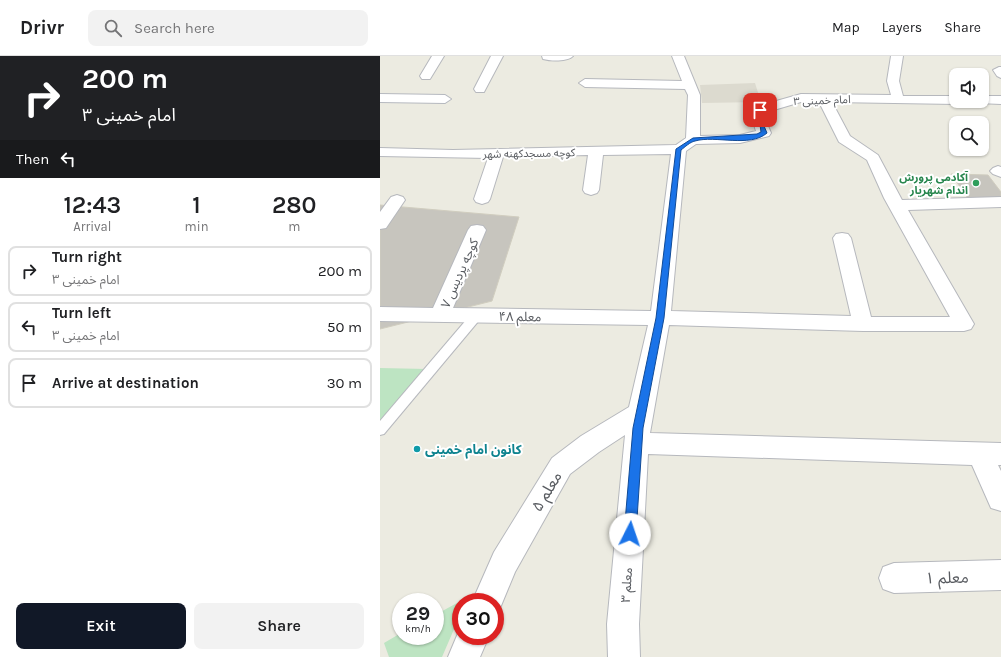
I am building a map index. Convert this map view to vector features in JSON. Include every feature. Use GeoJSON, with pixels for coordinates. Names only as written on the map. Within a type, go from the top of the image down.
{"type":"FeatureCollection","features":[{"type":"Feature","properties":{"kind":"street"},"geometry":{"type":"LineString","coordinates":[[426,76],[438,56]]}},
{"type":"Feature","properties":{"kind":"street"},"geometry":{"type":"LineString","coordinates":[[480,89],[497,56]]}},
{"type":"Feature","properties":{"kind":"street"},"geometry":{"type":"LineString","coordinates":[[547,57],[566,56]]}},
{"type":"Feature","properties":{"kind":"street","name":"معلم ۳"},"geometry":{"type":"LineString","coordinates":[[624,657],[623,624],[636,443],[640,413],[660,318],[694,95],[678,56]]}},
{"type":"Feature","properties":{"kind":"street"},"geometry":{"type":"LineString","coordinates":[[897,56],[893,81],[898,100]]}},
{"type":"Feature","properties":{"kind":"street"},"geometry":{"type":"LineString","coordinates":[[1001,70],[999,70],[1001,74]]}},
{"type":"Feature","properties":{"kind":"street"},"geometry":{"type":"LineString","coordinates":[[585,83],[690,85]]}},
{"type":"Feature","properties":{"kind":"street"},"geometry":{"type":"LineString","coordinates":[[380,98],[445,99]]}},
{"type":"Feature","properties":{"kind":"street","name":"امام خمینی ۳"},"geometry":{"type":"LineString","coordinates":[[686,144],[759,136],[764,133],[761,126],[760,110],[801,98],[949,100]]}},
{"type":"Feature","properties":{"kind":"street"},"geometry":{"type":"LineString","coordinates":[[824,99],[844,139],[860,148],[873,158],[892,198],[897,205],[1001,202]]}},
{"type":"Feature","properties":{"kind":"street"},"geometry":{"type":"LineString","coordinates":[[989,100],[1001,100]]}},
{"type":"Feature","properties":{"kind":"street","name":"کوچه مسجدکهنه شهر"},"geometry":{"type":"LineString","coordinates":[[380,152],[497,154],[596,152],[686,144]]}},
{"type":"Feature","properties":{"kind":"street"},"geometry":{"type":"LineString","coordinates":[[591,190],[596,152]]}},
{"type":"Feature","properties":{"kind":"street"},"geometry":{"type":"LineString","coordinates":[[482,199],[497,154]]}},
{"type":"Feature","properties":{"kind":"street"},"geometry":{"type":"LineString","coordinates":[[380,224],[397,200]]}},
{"type":"Feature","properties":{"kind":"street","name":"معلم ۴۸"},"geometry":{"type":"LineString","coordinates":[[380,314],[660,318],[863,324],[964,324],[897,205]]}},
{"type":"Feature","properties":{"kind":"street","name":"کوچه پردیس ۷"},"geometry":{"type":"LineString","coordinates":[[440,315],[478,230]]}},
{"type":"Feature","properties":{"kind":"street"},"geometry":{"type":"LineString","coordinates":[[842,238],[863,324]]}},
{"type":"Feature","properties":{"kind":"street","name":"معلم ۵"},"geometry":{"type":"LineString","coordinates":[[491,593],[504,562],[561,466],[590,444],[640,413]]}},
{"type":"Feature","properties":{"kind":"street"},"geometry":{"type":"LineString","coordinates":[[636,443],[991,454],[1001,499]]}},
{"type":"Feature","properties":{"kind":"street","name":"معلم ۱"},"geometry":{"type":"LineString","coordinates":[[894,578],[1001,575]]}},
{"type":"Feature","properties":{"kind":"street"},"geometry":{"type":"LineString","coordinates":[[464,657],[469,645]]}},
{"type":"Feature","properties":{"kind":"lane"},"geometry":{"type":"LineString","coordinates":[[380,430],[477,316]]}},
{"type":"Feature","properties":{"kind":"shaded area"},"geometry":{"type":"Polygon","coordinates":[[[755,83],[761,102],[702,103],[700,85],[755,83]]]}},
{"type":"Feature","properties":{"kind":"green space"},"geometry":{"type":"Polygon","coordinates":[[[380,368],[427,369],[380,433],[380,368]]]}},
{"type":"Feature","properties":{"kind":"green space"},"geometry":{"type":"Polygon","coordinates":[[[452,606],[452,634],[442,657],[389,657],[384,643],[392,638],[392,645],[444,645],[444,610],[452,606]]]}},
{"type":"Feature","properties":{"kind":"building","name":"آکادمی پرورش اندام شهریار"},"geometry":{"type":"Polygon","coordinates":[[[951,174],[988,175],[1001,192],[1001,200],[970,201],[951,174]]]}},
{"type":"Feature","properties":{"kind":"building"},"geometry":{"type":"Polygon","coordinates":[[[380,205],[519,217],[492,301],[380,329],[380,205]]]}},
{"type":"Feature","properties":{"kind":"place","name":"آکادمی پرورش اندام شهریار"},"geometry":{"type":"Point","coordinates":[976,183]}},
{"type":"Feature","properties":{"kind":"place","name":"کانون امام خمینی"},"geometry":{"type":"Point","coordinates":[417,449]}},
{"type":"Feature","properties":{"kind":"route"},"geometry":{"type":"LineString","coordinates":[[630,534],[636,443],[640,413],[660,318],[678,149],[693,140],[747,138],[759,136],[764,133],[761,126],[760,110]]}}]}
